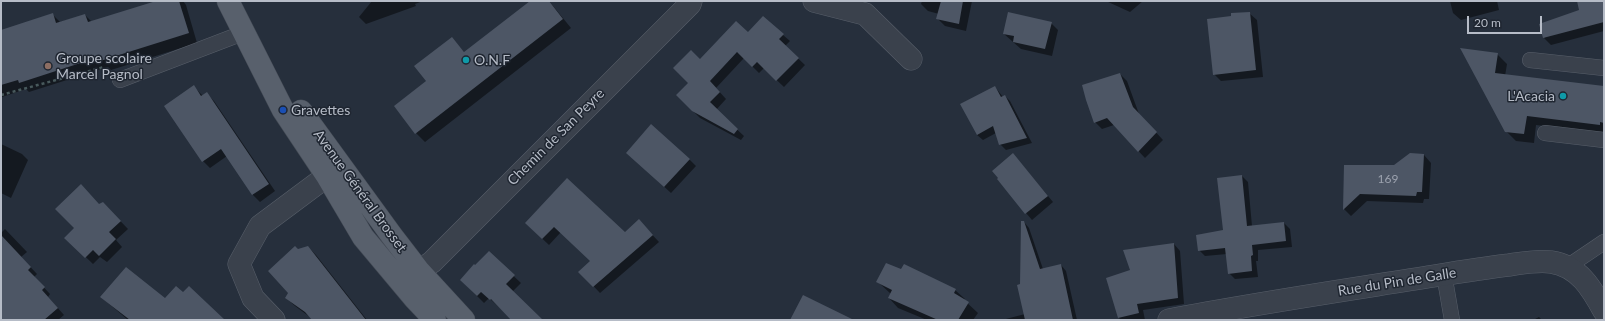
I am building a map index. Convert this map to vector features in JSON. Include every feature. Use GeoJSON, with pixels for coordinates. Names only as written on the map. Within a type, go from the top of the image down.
{"type":"FeatureCollection","features":[{"type":"Feature","properties":{"kind":"main road","name":"Avenue Général Brosset"},"geometry":{"type":"LineString","coordinates":[[228,1],[283,110],[327,176],[363,237],[415,299],[435,320]]}},
{"type":"Feature","properties":{"kind":"main road","name":"Avenue Général Brosset"},"geometry":{"type":"LineString","coordinates":[[258,61],[296,105],[419,271],[464,320]]}},
{"type":"Feature","properties":{"kind":"street","name":"Chemin de San Peyre"},"geometry":{"type":"LineString","coordinates":[[419,271],[432,262],[690,4],[690,1]]}},
{"type":"Feature","properties":{"kind":"street"},"geometry":{"type":"LineString","coordinates":[[814,1],[865,14],[911,59]]}},
{"type":"Feature","properties":{"kind":"street"},"geometry":{"type":"LineString","coordinates":[[274,320],[253,298],[239,264],[260,226],[327,176]]}},
{"type":"Feature","properties":{"kind":"street","name":"Rue du Pin de Galle"},"geometry":{"type":"LineString","coordinates":[[1169,320],[1238,307],[1444,274],[1535,262],[1551,262],[1567,267],[1581,276],[1593,291],[1604,311]]}},
{"type":"Feature","properties":{"kind":"lane"},"geometry":{"type":"LineString","coordinates":[[120,80],[243,33]]}},
{"type":"Feature","properties":{"kind":"lane"},"geometry":{"type":"LineString","coordinates":[[1530,60],[1604,68]]}},
{"type":"Feature","properties":{"kind":"lane"},"geometry":{"type":"LineString","coordinates":[[1545,133],[1604,140]]}},
{"type":"Feature","properties":{"kind":"lane"},"geometry":{"type":"LineString","coordinates":[[1567,267],[1604,242]]}},
{"type":"Feature","properties":{"kind":"lane"},"geometry":{"type":"LineString","coordinates":[[1444,274],[1452,320]]}},
{"type":"Feature","properties":{"kind":"path"},"geometry":{"type":"LineString","coordinates":[[1,95],[108,66],[120,80]]}},
{"type":"Feature","properties":{"kind":"building","name":"Groupe scolaire Marcel Pagnol"},"geometry":{"type":"Polygon","coordinates":[[[156,1],[179,1],[189,33],[100,61],[99,57],[19,83],[18,80],[1,85],[1,30],[53,13],[56,23],[85,14],[88,22],[156,1]]]}},
{"type":"Feature","properties":{"kind":"building","name":"O.N.F"},"geometry":{"type":"Polygon","coordinates":[[[530,1],[549,1],[563,19],[415,134],[394,106],[426,81],[414,66],[452,37],[464,52],[530,1]]]}},
{"type":"Feature","properties":{"kind":"building"},"geometry":{"type":"Polygon","coordinates":[[[941,1],[963,1],[959,24],[936,19],[941,1]]]}},
{"type":"Feature","properties":{"kind":"building"},"geometry":{"type":"Polygon","coordinates":[[[1577,1],[1604,1],[1604,22],[1543,38],[1539,24],[1579,10],[1577,1]]]}},
{"type":"Feature","properties":{"kind":"building"},"geometry":{"type":"Polygon","coordinates":[[[1008,12],[1052,22],[1045,49],[1013,42],[1014,36],[1003,34],[1008,12]]]}},
{"type":"Feature","properties":{"kind":"building"},"geometry":{"type":"Polygon","coordinates":[[[1250,12],[1256,70],[1213,75],[1207,19],[1231,16],[1231,13],[1250,12]]]}},
{"type":"Feature","properties":{"kind":"building"},"geometry":{"type":"Polygon","coordinates":[[[763,16],[784,34],[779,39],[799,58],[776,81],[757,62],[752,67],[737,52],[710,81],[720,92],[710,102],[738,129],[734,134],[692,111],[676,95],[688,83],[673,68],[691,50],[700,59],[736,21],[748,32],[763,16]]]}},
{"type":"Feature","properties":{"kind":"building","name":"L'Acacia"},"geometry":{"type":"Polygon","coordinates":[[[1460,48],[1498,53],[1495,73],[1604,86],[1604,123],[1600,122],[1600,125],[1527,116],[1524,134],[1505,132],[1460,48]]]}},
{"type":"Feature","properties":{"kind":"building"},"geometry":{"type":"Polygon","coordinates":[[[1120,73],[1133,107],[1157,132],[1138,152],[1107,118],[1094,123],[1082,85],[1120,73]]]}},
{"type":"Feature","properties":{"kind":"building"},"geometry":{"type":"Polygon","coordinates":[[[194,85],[201,96],[207,92],[269,184],[252,195],[221,149],[202,162],[164,106],[194,85]]]}},
{"type":"Feature","properties":{"kind":"building"},"geometry":{"type":"Polygon","coordinates":[[[995,86],[1001,97],[1005,95],[1027,138],[999,145],[993,126],[977,135],[960,104],[995,86]]]}},
{"type":"Feature","properties":{"kind":"building"},"geometry":{"type":"Polygon","coordinates":[[[651,124],[690,159],[664,187],[626,153],[651,124]]]}},
{"type":"Feature","properties":{"kind":"building"},"geometry":{"type":"Polygon","coordinates":[[[1013,153],[1048,196],[1025,214],[992,171],[1013,153]]]}},
{"type":"Feature","properties":{"kind":"building"},"geometry":{"type":"Polygon","coordinates":[[[1410,153],[1424,154],[1422,192],[1417,192],[1416,196],[1360,194],[1343,210],[1344,165],[1394,165],[1410,153]]]}},
{"type":"Feature","properties":{"kind":"building"},"geometry":{"type":"Polygon","coordinates":[[[1242,175],[1247,226],[1284,222],[1286,241],[1252,245],[1252,271],[1228,274],[1225,248],[1198,251],[1196,235],[1223,230],[1217,178],[1242,175]]]}},
{"type":"Feature","properties":{"kind":"building"},"geometry":{"type":"Polygon","coordinates":[[[567,178],[625,232],[639,219],[653,235],[593,287],[578,272],[590,261],[554,227],[542,239],[525,223],[567,178]]]}},
{"type":"Feature","properties":{"kind":"building"},"geometry":{"type":"Polygon","coordinates":[[[81,184],[99,204],[103,202],[121,221],[109,232],[116,239],[99,256],[93,250],[85,258],[64,238],[74,228],[55,209],[81,184]]]}},
{"type":"Feature","properties":{"kind":"building"},"geometry":{"type":"Polygon","coordinates":[[[1021,221],[1024,221],[1040,269],[1061,264],[1073,320],[1025,320],[1017,285],[1020,284],[1021,221]]]}},
{"type":"Feature","properties":{"kind":"building"},"geometry":{"type":"Polygon","coordinates":[[[1,235],[31,267],[28,270],[45,287],[42,290],[58,308],[44,320],[1,320],[1,235]]]}},
{"type":"Feature","properties":{"kind":"building"},"geometry":{"type":"Polygon","coordinates":[[[1174,243],[1178,298],[1137,304],[1139,313],[1118,318],[1106,278],[1130,270],[1123,250],[1174,243]]]}},
{"type":"Feature","properties":{"kind":"building"},"geometry":{"type":"Polygon","coordinates":[[[295,246],[298,249],[308,246],[366,320],[312,320],[305,312],[285,298],[288,293],[268,271],[295,246]]]}},
{"type":"Feature","properties":{"kind":"building"},"geometry":{"type":"Polygon","coordinates":[[[489,251],[515,275],[506,284],[543,320],[511,320],[491,299],[490,300],[481,292],[477,296],[460,280],[474,264],[475,265],[489,251]]]}},
{"type":"Feature","properties":{"kind":"building"},"geometry":{"type":"Polygon","coordinates":[[[886,263],[901,269],[904,264],[956,289],[954,293],[969,302],[958,320],[938,320],[888,298],[892,290],[876,282],[886,263]]]}},
{"type":"Feature","properties":{"kind":"building"},"geometry":{"type":"Polygon","coordinates":[[[126,267],[165,298],[176,286],[183,292],[189,286],[225,320],[130,320],[100,297],[126,267]]]}},
{"type":"Feature","properties":{"kind":"building"},"geometry":{"type":"Polygon","coordinates":[[[803,295],[854,320],[790,320],[803,295]]]}},
{"type":"Feature","properties":{"kind":"place","name":"O.N.F"},"geometry":{"type":"Point","coordinates":[466,60]}},
{"type":"Feature","properties":{"kind":"place","name":"Groupe scolaire Marcel Pagnol"},"geometry":{"type":"Point","coordinates":[48,66]}},
{"type":"Feature","properties":{"kind":"place","name":"L'Acacia"},"geometry":{"type":"Point","coordinates":[1563,96]}},
{"type":"Feature","properties":{"kind":"place","name":"Gravettes"},"geometry":{"type":"Point","coordinates":[283,110]}}]}
